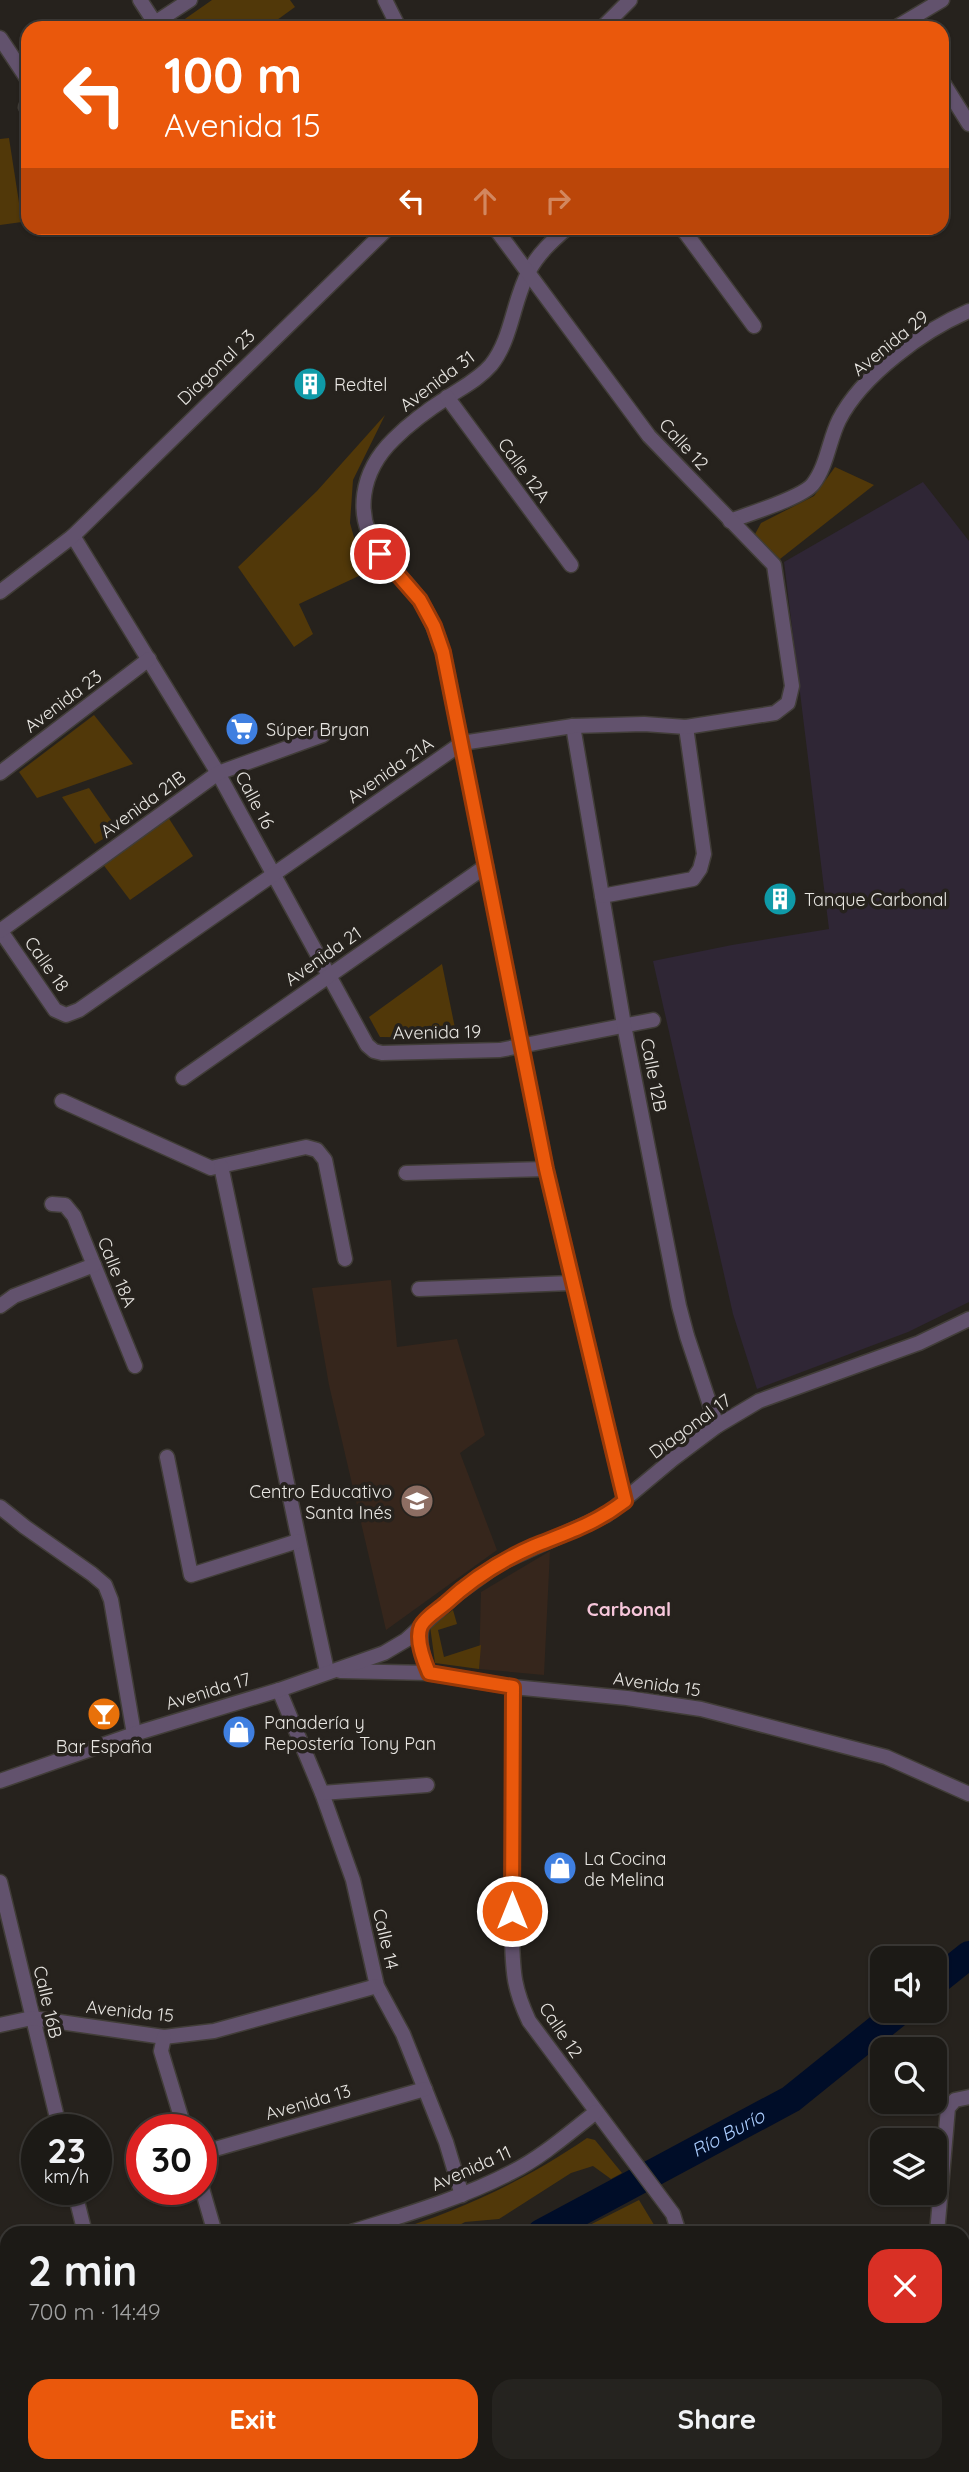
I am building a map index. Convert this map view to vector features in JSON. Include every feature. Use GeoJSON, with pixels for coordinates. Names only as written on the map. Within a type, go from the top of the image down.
{"type":"FeatureCollection","features":[{"type":"Feature","properties":{"kind":"street"},"geometry":{"type":"LineString","coordinates":[[139,0],[149,21]]}},
{"type":"Feature","properties":{"kind":"street"},"geometry":{"type":"LineString","coordinates":[[157,21],[190,0]]}},
{"type":"Feature","properties":{"kind":"street"},"geometry":{"type":"LineString","coordinates":[[385,0],[396,21]]}},
{"type":"Feature","properties":{"kind":"street"},"geometry":{"type":"LineString","coordinates":[[609,21],[630,0]]}},
{"type":"Feature","properties":{"kind":"street"},"geometry":{"type":"LineString","coordinates":[[910,21],[942,0]]}},
{"type":"Feature","properties":{"kind":"street"},"geometry":{"type":"LineString","coordinates":[[0,38],[21,70]]}},
{"type":"Feature","properties":{"kind":"street"},"geometry":{"type":"LineString","coordinates":[[949,92],[969,124]]}},
{"type":"Feature","properties":{"kind":"street","name":"Diagonal 23"},"geometry":{"type":"LineString","coordinates":[[0,592],[73,537],[381,235]]}},
{"type":"Feature","properties":{"kind":"street","name":"Calle 12"},"geometry":{"type":"LineString","coordinates":[[500,235],[649,436],[774,565],[792,686],[788,703]]}},
{"type":"Feature","properties":{"kind":"street","name":"Avenida 31"},"geometry":{"type":"LineString","coordinates":[[462,743],[443,652],[434,626],[420,600],[380,554],[370,538],[365,521],[364,489],[378,456],[394,439],[447,397],[482,374],[493,362],[512,322],[528,273],[542,250],[559,235]]}},
{"type":"Feature","properties":{"kind":"street"},"geometry":{"type":"LineString","coordinates":[[687,235],[754,326]]}},
{"type":"Feature","properties":{"kind":"street","name":"Avenida 29"},"geometry":{"type":"LineString","coordinates":[[730,522],[797,495],[811,486],[821,470],[841,418],[855,396],[911,345],[969,311]]}},
{"type":"Feature","properties":{"kind":"street","name":"Calle 12A"},"geometry":{"type":"LineString","coordinates":[[447,397],[571,565]]}},
{"type":"Feature","properties":{"kind":"street","name":"Calle 16"},"geometry":{"type":"LineString","coordinates":[[73,537],[218,774],[367,1045],[373,1051]]}},
{"type":"Feature","properties":{"kind":"street","name":"Avenida 23"},"geometry":{"type":"LineString","coordinates":[[0,773],[149,659]]}},
{"type":"Feature","properties":{"kind":"street","name":"Avenida 21A"},"geometry":{"type":"LineString","coordinates":[[65,1015],[79,1010],[462,743],[573,726],[643,724],[686,727],[775,713],[788,703]]}},
{"type":"Feature","properties":{"kind":"street","name":"Calle 12B"},"geometry":{"type":"LineString","coordinates":[[573,726],[624,1025],[679,1306],[717,1426]]}},
{"type":"Feature","properties":{"kind":"street"},"geometry":{"type":"LineString","coordinates":[[602,896],[693,879],[700,869],[704,854],[686,727]]}},
{"type":"Feature","properties":{"kind":"street","name":"Avenida 21B"},"geometry":{"type":"LineString","coordinates":[[0,930],[218,774],[323,734]]}},
{"type":"Feature","properties":{"kind":"street"},"geometry":{"type":"LineString","coordinates":[[462,743],[546,1169],[625,1501]]}},
{"type":"Feature","properties":{"kind":"street","name":"Avenida 21"},"geometry":{"type":"LineString","coordinates":[[183,1079],[486,866]]}},
{"type":"Feature","properties":{"kind":"street","name":"Calle 18"},"geometry":{"type":"LineString","coordinates":[[0,930],[55,1010],[65,1015]]}},
{"type":"Feature","properties":{"kind":"street","name":"Avenida 19"},"geometry":{"type":"LineString","coordinates":[[373,1051],[500,1050],[653,1020]]}},
{"type":"Feature","properties":{"kind":"street"},"geometry":{"type":"LineString","coordinates":[[62,1101],[211,1168],[306,1147],[317,1150],[325,1160],[345,1259]]}},
{"type":"Feature","properties":{"kind":"street"},"geometry":{"type":"LineString","coordinates":[[221,1166],[327,1671]]}},
{"type":"Feature","properties":{"kind":"street"},"geometry":{"type":"LineString","coordinates":[[406,1173],[546,1169]]}},
{"type":"Feature","properties":{"kind":"street","name":"Calle 18A"},"geometry":{"type":"LineString","coordinates":[[52,1204],[65,1206],[74,1216],[135,1366]]}},
{"type":"Feature","properties":{"kind":"street"},"geometry":{"type":"LineString","coordinates":[[0,1306],[14,1296],[94,1265]]}},
{"type":"Feature","properties":{"kind":"street"},"geometry":{"type":"LineString","coordinates":[[419,1289],[571,1283]]}},
{"type":"Feature","properties":{"kind":"street","name":"Diagonal 17"},"geometry":{"type":"LineString","coordinates":[[422,1625],[458,1592],[498,1564],[585,1527],[625,1501],[673,1459],[717,1426],[759,1401],[919,1343],[969,1319]]}},
{"type":"Feature","properties":{"kind":"street"},"geometry":{"type":"LineString","coordinates":[[167,1457],[191,1575],[298,1541]]}},
{"type":"Feature","properties":{"kind":"street"},"geometry":{"type":"LineString","coordinates":[[0,1507],[92,1574],[104,1586],[111,1600],[134,1734]]}},
{"type":"Feature","properties":{"kind":"street"},"geometry":{"type":"LineString","coordinates":[[422,1625],[421,1648],[429,1673]]}},
{"type":"Feature","properties":{"kind":"street","name":"Avenida 17"},"geometry":{"type":"LineString","coordinates":[[0,1781],[134,1734],[279,1690],[384,1653],[422,1625]]}},
{"type":"Feature","properties":{"kind":"street","name":"Avenida 15"},"geometry":{"type":"LineString","coordinates":[[327,1671],[429,1673],[513,1687],[626,1698],[701,1709],[886,1757],[969,1794]]}},
{"type":"Feature","properties":{"kind":"street","name":"Calle 12"},"geometry":{"type":"LineString","coordinates":[[513,1687],[512,1939],[517,1996],[529,2021],[673,2214],[677,2226]]}},
{"type":"Feature","properties":{"kind":"street","name":"Calle 14"},"geometry":{"type":"LineString","coordinates":[[279,1690],[322,1793],[353,1880],[377,1986],[403,2034],[446,2142],[462,2194]]}},
{"type":"Feature","properties":{"kind":"street"},"geometry":{"type":"LineString","coordinates":[[322,1793],[427,1785]]}},
{"type":"Feature","properties":{"kind":"street","name":"Calle 16B"},"geometry":{"type":"LineString","coordinates":[[0,1882],[56,2114]]}},
{"type":"Feature","properties":{"kind":"street","name":"Avenida 15"},"geometry":{"type":"LineString","coordinates":[[0,2025],[32,2018],[164,2037],[214,2031],[377,1986]]}},
{"type":"Feature","properties":{"kind":"street"},"geometry":{"type":"LineString","coordinates":[[164,2037],[161,2051],[180,2114]]}},
{"type":"Feature","properties":{"kind":"street","name":"Avenida 13"},"geometry":{"type":"LineString","coordinates":[[217,2148],[425,2089]]}},
{"type":"Feature","properties":{"kind":"street"},"geometry":{"type":"LineString","coordinates":[[938,2226],[948,2108],[955,2099],[969,2097]]}},
{"type":"Feature","properties":{"kind":"street","name":"Avenida 11"},"geometry":{"type":"LineString","coordinates":[[368,2226],[462,2194],[525,2165],[596,2112]]}},
{"type":"Feature","properties":{"kind":"street"},"geometry":{"type":"LineString","coordinates":[[78,2205],[83,2226]]}},
{"type":"Feature","properties":{"kind":"street"},"geometry":{"type":"LineString","coordinates":[[207,2205],[213,2226]]}},
{"type":"Feature","properties":{"kind":"street"},"geometry":{"type":"LineString","coordinates":[[673,2214],[682,2226]]}},
{"type":"Feature","properties":{"kind":"shaded area"},"geometry":{"type":"Polygon","coordinates":[[[212,0],[290,0],[295,7],[276,21],[182,21],[212,0]]]}},
{"type":"Feature","properties":{"kind":"shaded area"},"geometry":{"type":"Polygon","coordinates":[[[9,138],[21,222],[0,225],[0,139],[9,138]]]}},
{"type":"Feature","properties":{"kind":"shaded area"},"geometry":{"type":"Polygon","coordinates":[[[385,415],[353,480],[350,523],[358,552],[378,567],[299,604],[313,634],[294,647],[238,567],[317,491],[385,415]]]}},
{"type":"Feature","properties":{"kind":"shaded area"},"geometry":{"type":"Polygon","coordinates":[[[835,467],[874,485],[780,559],[754,536],[761,523],[814,496],[835,467]]]}},
{"type":"Feature","properties":{"kind":"shaded area"},"geometry":{"type":"Polygon","coordinates":[[[923,482],[969,541],[969,1302],[908,1332],[757,1389],[733,1314],[653,961],[829,929],[784,562],[923,482]]]}},
{"type":"Feature","properties":{"kind":"shaded area"},"geometry":{"type":"Polygon","coordinates":[[[94,715],[133,764],[37,798],[19,772],[94,715]]]}},
{"type":"Feature","properties":{"kind":"shaded area"},"geometry":{"type":"Polygon","coordinates":[[[89,788],[118,830],[95,844],[62,797],[89,788]]]}},
{"type":"Feature","properties":{"kind":"shaded area"},"geometry":{"type":"Polygon","coordinates":[[[168,817],[193,856],[130,900],[102,863],[168,817]]]}},
{"type":"Feature","properties":{"kind":"shaded area"},"geometry":{"type":"Polygon","coordinates":[[[442,964],[457,1038],[380,1037],[369,1017],[442,964]]]}},
{"type":"Feature","properties":{"kind":"shaded area","name":"Centro Educativo Santa Inés"},"geometry":{"type":"Polygon","coordinates":[[[391,1280],[397,1347],[457,1339],[485,1435],[460,1453],[497,1550],[386,1630],[329,1385],[312,1288],[391,1280]]]}},
{"type":"Feature","properties":{"kind":"shaded area"},"geometry":{"type":"Polygon","coordinates":[[[550,1551],[544,1675],[479,1669],[481,1592],[550,1551]]]}},
{"type":"Feature","properties":{"kind":"shaded area"},"geometry":{"type":"Polygon","coordinates":[[[453,1610],[457,1624],[438,1630],[444,1657],[481,1645],[479,1669],[435,1663],[430,1626],[453,1610]]]}},
{"type":"Feature","properties":{"kind":"shaded area"},"geometry":{"type":"Polygon","coordinates":[[[587,2138],[595,2140],[622,2173],[611,2179],[593,2166],[571,2173],[499,2219],[465,2222],[458,2226],[409,2226],[491,2193],[587,2138]]]}},
{"type":"Feature","properties":{"kind":"shaded area"},"geometry":{"type":"Polygon","coordinates":[[[639,2200],[655,2226],[588,2226],[639,2200]]]}},
{"type":"Feature","properties":{"kind":"waterway","name":"Río Burío"},"geometry":{"type":"LineString","coordinates":[[947,1973],[969,1955]]}},
{"type":"Feature","properties":{"kind":"waterway","name":"Río Burío"},"geometry":{"type":"LineString","coordinates":[[554,2226],[791,2099],[885,2023]]}},
{"type":"Feature","properties":{"kind":"place","name":"Redtel"},"geometry":{"type":"Point","coordinates":[310,384]}},
{"type":"Feature","properties":{"kind":"place","name":"Súper Bryan"},"geometry":{"type":"Point","coordinates":[242,729]}},
{"type":"Feature","properties":{"kind":"place","name":"Tanque Carbonal"},"geometry":{"type":"Point","coordinates":[780,899]}},
{"type":"Feature","properties":{"kind":"place","name":"Centro Educativo Santa Inés"},"geometry":{"type":"Point","coordinates":[417,1501]}},
{"type":"Feature","properties":{"kind":"place","name":"Bar España"},"geometry":{"type":"Point","coordinates":[104,1714]}},
{"type":"Feature","properties":{"kind":"place","name":"Panadería y Repostería Tony Pan"},"geometry":{"type":"Point","coordinates":[239,1732]}},
{"type":"Feature","properties":{"kind":"place","name":"La Cocina de Melina"},"geometry":{"type":"Point","coordinates":[560,1868]}},
{"type":"Feature","properties":{"kind":"district","name":"Carbonal"},"geometry":{"type":"Point","coordinates":[629,1609]}},
{"type":"Feature","properties":{"kind":"route"},"geometry":{"type":"LineString","coordinates":[[380,554],[420,600],[434,626],[443,652],[546,1169],[625,1501],[585,1527],[498,1564],[458,1592],[422,1625],[421,1648],[429,1673],[513,1687],[512,1911]]}}]}
